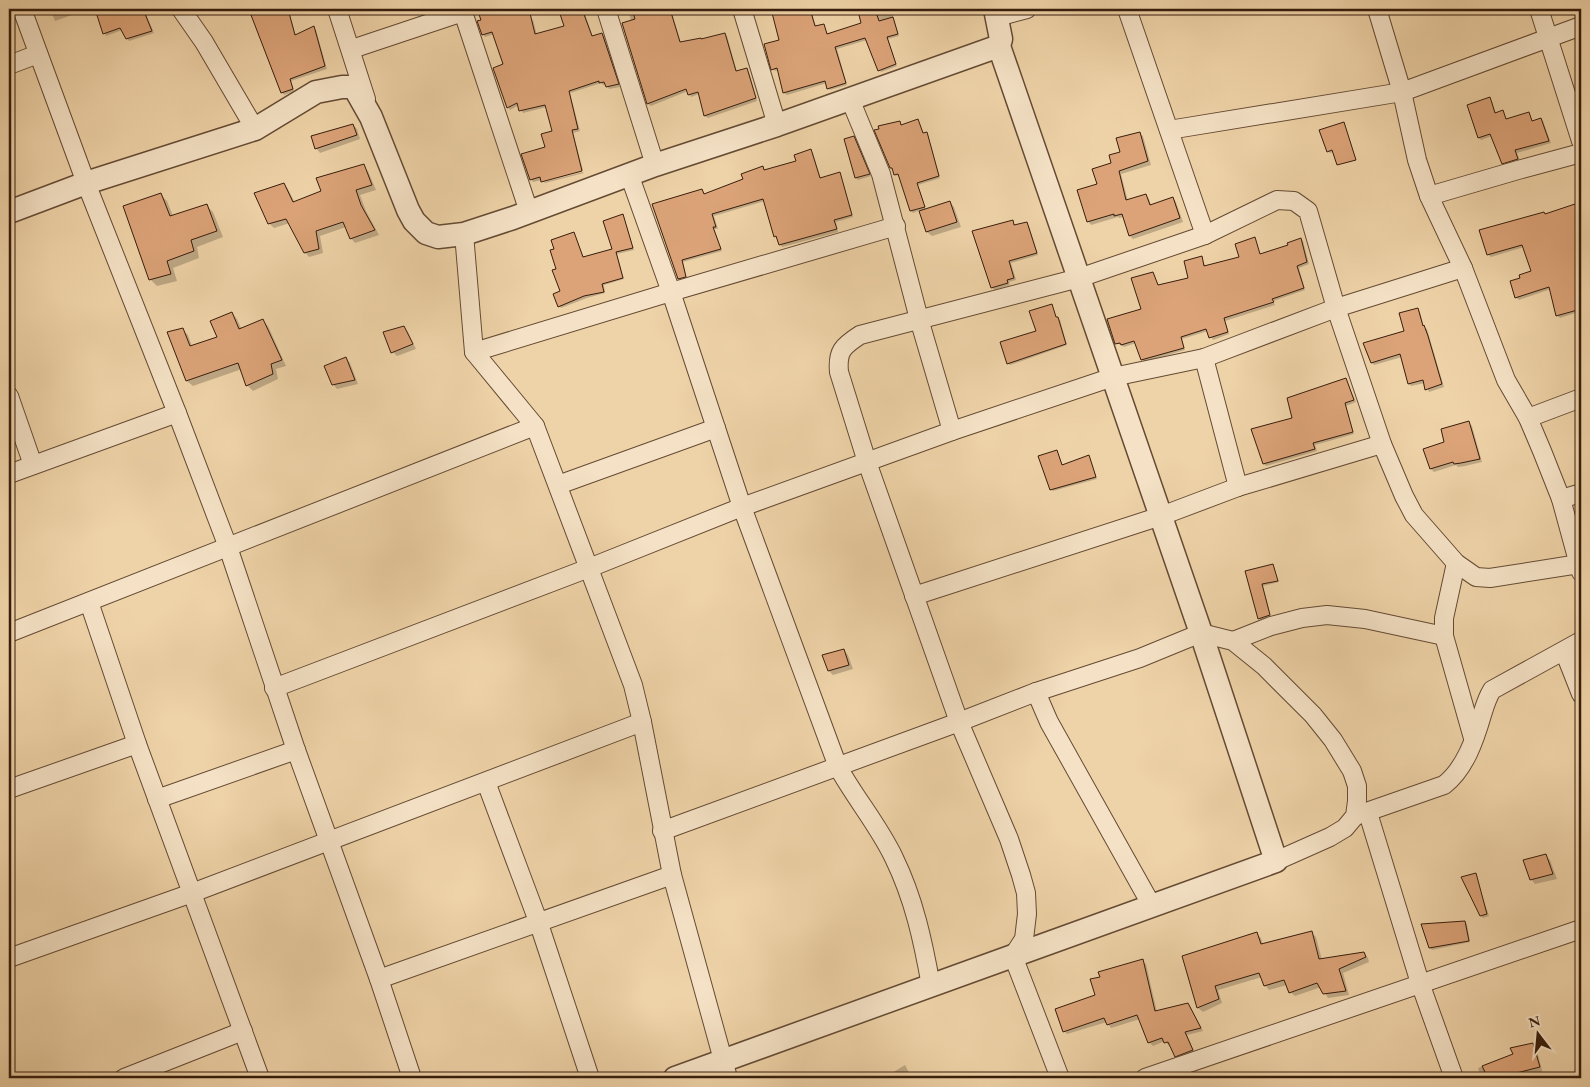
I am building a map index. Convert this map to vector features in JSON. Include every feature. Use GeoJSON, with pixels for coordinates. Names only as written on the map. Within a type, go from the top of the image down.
{"type":"FeatureCollection","features":[{"type":"Feature","properties":{"kind":"street"},"geometry":{"type":"LineString","coordinates":[[22,9],[86,183],[178,413],[228,547],[274,688],[379,979],[412,1078]]}},
{"type":"Feature","properties":{"kind":"street"},"geometry":{"type":"LineString","coordinates":[[181,9],[204,42],[255,129]]}},
{"type":"Feature","properties":{"kind":"street"},"geometry":{"type":"LineString","coordinates":[[337,9],[352,50],[371,117],[408,210],[414,221],[426,233],[438,237],[464,234],[529,212],[629,174],[777,125],[999,46]]}},
{"type":"Feature","properties":{"kind":"street"},"geometry":{"type":"LineString","coordinates":[[606,9],[655,165]]}},
{"type":"Feature","properties":{"kind":"street"},"geometry":{"type":"LineString","coordinates":[[742,9],[777,125]]}},
{"type":"Feature","properties":{"kind":"street"},"geometry":{"type":"LineString","coordinates":[[1027,9],[996,13],[1001,39],[999,46],[1201,633],[1276,861]]}},
{"type":"Feature","properties":{"kind":"street"},"geometry":{"type":"LineString","coordinates":[[1127,9],[1205,235]]}},
{"type":"Feature","properties":{"kind":"street"},"geometry":{"type":"LineString","coordinates":[[1014,956],[1024,939],[1027,914],[1026,893],[1009,839],[959,722],[867,462],[839,372],[838,360],[842,348],[848,342],[860,335],[1078,278],[1205,235],[1277,200],[1294,201],[1308,211],[1336,308],[1382,444],[1414,515],[1456,563],[1476,577],[1490,578],[1580,568],[1561,499],[1528,418],[1506,380],[1463,268],[1429,196],[1417,160],[1402,92],[1377,9]]}},
{"type":"Feature","properties":{"kind":"street"},"geometry":{"type":"LineString","coordinates":[[1539,9],[1581,141]]}},
{"type":"Feature","properties":{"kind":"street"},"geometry":{"type":"LineString","coordinates":[[352,50],[462,10],[529,212]]}},
{"type":"Feature","properties":{"kind":"street"},"geometry":{"type":"LineString","coordinates":[[1169,130],[1402,92],[1581,26]]}},
{"type":"Feature","properties":{"kind":"street"},"geometry":{"type":"LineString","coordinates":[[9,65],[38,54]]}},
{"type":"Feature","properties":{"kind":"street"},"geometry":{"type":"LineString","coordinates":[[9,212],[86,183],[255,129],[316,92],[342,87],[354,87],[371,117]]}},
{"type":"Feature","properties":{"kind":"street"},"geometry":{"type":"LineString","coordinates":[[850,99],[881,174],[919,319],[952,432]]}},
{"type":"Feature","properties":{"kind":"street"},"geometry":{"type":"LineString","coordinates":[[1429,196],[1581,153]]}},
{"type":"Feature","properties":{"kind":"street"},"geometry":{"type":"LineString","coordinates":[[629,174],[671,292],[742,507],[838,767],[850,789],[881,834],[903,877],[916,910],[931,986]]}},
{"type":"Feature","properties":{"kind":"street"},"geometry":{"type":"LineString","coordinates":[[474,352],[896,226]]}},
{"type":"Feature","properties":{"kind":"street"},"geometry":{"type":"LineString","coordinates":[[464,234],[474,352],[535,426],[633,685],[672,875],[726,1069]]}},
{"type":"Feature","properties":{"kind":"street"},"geometry":{"type":"LineString","coordinates":[[274,688],[589,568],[742,507],[867,462],[1113,377],[1204,358],[1336,308],[1463,268]]}},
{"type":"Feature","properties":{"kind":"street"},"geometry":{"type":"LineString","coordinates":[[1204,358],[1238,487]]}},
{"type":"Feature","properties":{"kind":"street"},"geometry":{"type":"LineString","coordinates":[[9,396],[33,465]]}},
{"type":"Feature","properties":{"kind":"street"},"geometry":{"type":"LineString","coordinates":[[1528,418],[1581,398]]}},
{"type":"Feature","properties":{"kind":"street"},"geometry":{"type":"LineString","coordinates":[[9,474],[178,413]]}},
{"type":"Feature","properties":{"kind":"street"},"geometry":{"type":"LineString","coordinates":[[9,633],[535,426]]}},
{"type":"Feature","properties":{"kind":"street"},"geometry":{"type":"LineString","coordinates":[[558,486],[716,428]]}},
{"type":"Feature","properties":{"kind":"street"},"geometry":{"type":"LineString","coordinates":[[914,596],[1161,516],[1238,487],[1382,444]]}},
{"type":"Feature","properties":{"kind":"street"},"geometry":{"type":"LineString","coordinates":[[1561,499],[1581,493]]}},
{"type":"Feature","properties":{"kind":"street"},"geometry":{"type":"LineString","coordinates":[[1456,563],[1444,618],[1444,636],[1473,738]]}},
{"type":"Feature","properties":{"kind":"street"},"geometry":{"type":"LineString","coordinates":[[89,602],[137,744],[260,1078]]}},
{"type":"Feature","properties":{"kind":"street"},"geometry":{"type":"LineString","coordinates":[[1233,641],[1271,626],[1302,618],[1327,615],[1365,619],[1444,636]]}},
{"type":"Feature","properties":{"kind":"street"},"geometry":{"type":"LineString","coordinates":[[662,831],[1036,692],[1140,658],[1201,633],[1233,641],[1264,666],[1313,715],[1334,740],[1352,771],[1357,786],[1358,801],[1362,815],[1454,1078]]}},
{"type":"Feature","properties":{"kind":"street"},"geometry":{"type":"LineString","coordinates":[[675,1078],[726,1069],[931,986],[1276,861],[1330,837],[1362,815],[1444,785],[1455,777],[1463,765],[1483,714],[1485,700],[1492,690],[1581,641]]}},
{"type":"Feature","properties":{"kind":"street"},"geometry":{"type":"LineString","coordinates":[[1564,651],[1581,694]]}},
{"type":"Feature","properties":{"kind":"street"},"geometry":{"type":"LineString","coordinates":[[1036,692],[1049,722],[1152,906]]}},
{"type":"Feature","properties":{"kind":"street"},"geometry":{"type":"LineString","coordinates":[[9,958],[192,893],[642,722]]}},
{"type":"Feature","properties":{"kind":"street"},"geometry":{"type":"LineString","coordinates":[[9,789],[137,744]]}},
{"type":"Feature","properties":{"kind":"street"},"geometry":{"type":"LineString","coordinates":[[157,799],[296,750]]}},
{"type":"Feature","properties":{"kind":"street"},"geometry":{"type":"LineString","coordinates":[[486,782],[538,921],[590,1078]]}},
{"type":"Feature","properties":{"kind":"street"},"geometry":{"type":"LineString","coordinates":[[379,979],[672,875]]}},
{"type":"Feature","properties":{"kind":"street"},"geometry":{"type":"LineString","coordinates":[[1145,1078],[1581,929]]}},
{"type":"Feature","properties":{"kind":"street"},"geometry":{"type":"LineString","coordinates":[[1014,956],[1060,1078]]}},
{"type":"Feature","properties":{"kind":"street"},"geometry":{"type":"LineString","coordinates":[[124,1078],[243,1031]]}},
{"type":"Feature","properties":{"kind":"building"},"geometry":{"type":"Polygon","coordinates":[[[95,9],[143,9],[152,31],[126,39],[120,28],[103,34],[95,9]]]}},
{"type":"Feature","properties":{"kind":"building"},"geometry":{"type":"Polygon","coordinates":[[[266,9],[288,9],[295,35],[314,26],[325,66],[290,79],[293,89],[281,93],[251,15],[266,9]]]}},
{"type":"Feature","properties":{"kind":"building"},"geometry":{"type":"Polygon","coordinates":[[[477,9],[529,9],[535,34],[564,26],[560,14],[582,9],[592,36],[602,33],[619,84],[606,87],[604,82],[599,83],[599,81],[569,91],[578,129],[572,130],[582,171],[541,182],[540,177],[530,180],[521,154],[545,147],[541,134],[552,131],[545,105],[519,111],[517,103],[507,108],[493,68],[503,64],[492,32],[482,35],[477,21],[481,20],[477,9]]]}},
{"type":"Feature","properties":{"kind":"building"},"geometry":{"type":"Polygon","coordinates":[[[632,9],[670,9],[680,42],[725,33],[736,71],[747,68],[756,98],[704,116],[698,92],[688,95],[686,89],[647,104],[622,23],[635,19],[632,9]]]}},
{"type":"Feature","properties":{"kind":"building"},"geometry":{"type":"Polygon","coordinates":[[[771,9],[810,9],[815,26],[824,24],[827,34],[861,23],[858,11],[875,9],[879,21],[893,17],[898,34],[887,37],[896,64],[878,71],[865,38],[835,47],[846,83],[827,89],[825,81],[783,93],[777,68],[771,70],[764,44],[779,40],[771,9]]]}},
{"type":"Feature","properties":{"kind":"building"},"geometry":{"type":"Polygon","coordinates":[[[1490,97],[1495,113],[1503,110],[1506,119],[1529,112],[1532,121],[1541,118],[1549,141],[1515,150],[1518,159],[1502,164],[1490,134],[1478,138],[1467,105],[1490,97]]]}},
{"type":"Feature","properties":{"kind":"building"},"geometry":{"type":"Polygon","coordinates":[[[918,119],[923,133],[927,132],[939,176],[917,183],[925,207],[910,211],[898,174],[894,175],[892,168],[890,168],[874,130],[879,129],[878,126],[900,121],[901,125],[918,119]]]}},
{"type":"Feature","properties":{"kind":"building"},"geometry":{"type":"Polygon","coordinates":[[[1344,122],[1356,160],[1337,165],[1332,150],[1327,152],[1319,130],[1344,122]]]}},
{"type":"Feature","properties":{"kind":"building"},"geometry":{"type":"Polygon","coordinates":[[[353,124],[357,135],[315,149],[311,136],[353,124]]]}},
{"type":"Feature","properties":{"kind":"building"},"geometry":{"type":"Polygon","coordinates":[[[1140,132],[1148,161],[1119,171],[1126,200],[1146,194],[1150,205],[1173,197],[1180,218],[1129,236],[1122,214],[1114,216],[1114,214],[1087,222],[1077,190],[1097,184],[1092,169],[1111,163],[1109,155],[1120,152],[1116,138],[1140,132]]]}},
{"type":"Feature","properties":{"kind":"building"},"geometry":{"type":"Polygon","coordinates":[[[854,136],[870,174],[855,178],[844,139],[854,136]]]}},
{"type":"Feature","properties":{"kind":"building"},"geometry":{"type":"Polygon","coordinates":[[[811,149],[820,178],[840,172],[852,215],[834,220],[837,229],[779,245],[776,236],[774,237],[763,199],[712,214],[716,227],[713,227],[721,249],[682,260],[686,277],[678,279],[652,204],[702,189],[704,194],[743,179],[741,174],[763,166],[764,170],[796,161],[794,155],[811,149]]]}},
{"type":"Feature","properties":{"kind":"building"},"geometry":{"type":"Polygon","coordinates":[[[364,164],[372,185],[356,190],[361,205],[375,230],[350,239],[343,222],[316,231],[319,249],[304,253],[286,219],[268,224],[254,193],[284,183],[293,202],[321,191],[316,178],[364,164]]]}},
{"type":"Feature","properties":{"kind":"building"},"geometry":{"type":"Polygon","coordinates":[[[161,193],[170,216],[207,204],[217,231],[191,240],[194,251],[167,261],[171,274],[149,280],[123,206],[161,193]]]}},
{"type":"Feature","properties":{"kind":"building"},"geometry":{"type":"Polygon","coordinates":[[[950,201],[957,222],[926,232],[919,211],[950,201]]]}},
{"type":"Feature","properties":{"kind":"building"},"geometry":{"type":"Polygon","coordinates":[[[1581,202],[1581,309],[1556,316],[1549,287],[1515,298],[1510,281],[1520,278],[1519,275],[1531,271],[1522,245],[1487,255],[1479,230],[1544,212],[1545,214],[1581,202]]]}},
{"type":"Feature","properties":{"kind":"building"},"geometry":{"type":"Polygon","coordinates":[[[623,214],[633,248],[616,252],[623,278],[602,284],[604,292],[584,296],[558,307],[553,294],[560,291],[552,270],[556,269],[550,250],[554,249],[551,240],[574,232],[583,257],[612,249],[603,221],[623,214]]]}},
{"type":"Feature","properties":{"kind":"building"},"geometry":{"type":"Polygon","coordinates":[[[1013,220],[1014,225],[1027,222],[1037,253],[1009,261],[1014,278],[1007,280],[1008,283],[991,288],[972,231],[1013,220]]]}},
{"type":"Feature","properties":{"kind":"building"},"geometry":{"type":"Polygon","coordinates":[[[1255,237],[1260,254],[1288,245],[1287,243],[1301,238],[1307,262],[1297,266],[1304,288],[1272,299],[1274,302],[1224,318],[1228,332],[1209,338],[1206,329],[1181,337],[1184,348],[1141,360],[1134,341],[1121,345],[1120,343],[1115,344],[1107,319],[1141,309],[1131,278],[1153,272],[1158,285],[1188,278],[1184,261],[1202,256],[1204,266],[1239,257],[1235,244],[1255,237]]]}},
{"type":"Feature","properties":{"kind":"building"},"geometry":{"type":"Polygon","coordinates":[[[1052,304],[1066,344],[1007,364],[1000,342],[1036,331],[1029,311],[1052,304]]]}},
{"type":"Feature","properties":{"kind":"building"},"geometry":{"type":"Polygon","coordinates":[[[1418,308],[1442,384],[1425,390],[1423,380],[1408,384],[1400,354],[1371,363],[1363,343],[1404,331],[1399,313],[1418,308]]]}},
{"type":"Feature","properties":{"kind":"building"},"geometry":{"type":"Polygon","coordinates":[[[232,312],[239,329],[263,319],[282,360],[271,364],[273,374],[246,386],[238,363],[186,381],[167,332],[183,328],[190,346],[217,337],[210,321],[232,312]]]}},
{"type":"Feature","properties":{"kind":"building"},"geometry":{"type":"Polygon","coordinates":[[[404,326],[413,344],[391,353],[383,332],[404,326]]]}},
{"type":"Feature","properties":{"kind":"building"},"geometry":{"type":"Polygon","coordinates":[[[346,357],[355,380],[332,385],[324,366],[346,357]]]}},
{"type":"Feature","properties":{"kind":"building"},"geometry":{"type":"Polygon","coordinates":[[[1346,378],[1354,400],[1345,403],[1353,432],[1313,443],[1315,449],[1263,464],[1251,429],[1292,418],[1287,398],[1346,378]]]}},
{"type":"Feature","properties":{"kind":"building"},"geometry":{"type":"Polygon","coordinates":[[[1469,421],[1480,459],[1454,464],[1453,462],[1430,469],[1423,449],[1444,442],[1441,429],[1469,421]]]}},
{"type":"Feature","properties":{"kind":"building"},"geometry":{"type":"Polygon","coordinates":[[[1057,450],[1062,465],[1089,455],[1096,477],[1050,490],[1038,456],[1057,450]]]}},
{"type":"Feature","properties":{"kind":"building"},"geometry":{"type":"Polygon","coordinates":[[[1273,564],[1278,581],[1262,584],[1270,615],[1258,619],[1245,571],[1273,564]]]}},
{"type":"Feature","properties":{"kind":"building"},"geometry":{"type":"Polygon","coordinates":[[[844,649],[849,665],[828,671],[822,655],[844,649]]]}},
{"type":"Feature","properties":{"kind":"building"},"geometry":{"type":"Polygon","coordinates":[[[1546,854],[1553,874],[1530,880],[1523,860],[1546,854]]]}},
{"type":"Feature","properties":{"kind":"building"},"geometry":{"type":"Polygon","coordinates":[[[1476,873],[1487,914],[1480,916],[1461,877],[1476,873]]]}},
{"type":"Feature","properties":{"kind":"building"},"geometry":{"type":"Polygon","coordinates":[[[1465,921],[1469,941],[1429,948],[1421,924],[1465,921]]]}},
{"type":"Feature","properties":{"kind":"building"},"geometry":{"type":"Polygon","coordinates":[[[1312,931],[1319,959],[1364,952],[1366,957],[1339,969],[1346,991],[1323,994],[1317,983],[1289,993],[1284,980],[1264,986],[1259,973],[1215,986],[1219,999],[1197,1008],[1182,956],[1257,932],[1261,944],[1312,931]]]}},
{"type":"Feature","properties":{"kind":"building"},"geometry":{"type":"Polygon","coordinates":[[[1143,959],[1155,1011],[1188,1003],[1201,1028],[1185,1032],[1193,1050],[1175,1057],[1168,1042],[1164,1043],[1162,1038],[1148,1043],[1137,1015],[1107,1025],[1104,1018],[1063,1032],[1055,1009],[1095,995],[1090,979],[1100,977],[1098,972],[1143,959]]]}},
{"type":"Feature","properties":{"kind":"building"},"geometry":{"type":"Polygon","coordinates":[[[1533,1043],[1540,1067],[1497,1078],[1488,1078],[1482,1066],[1513,1054],[1510,1048],[1533,1043]]]}}]}
